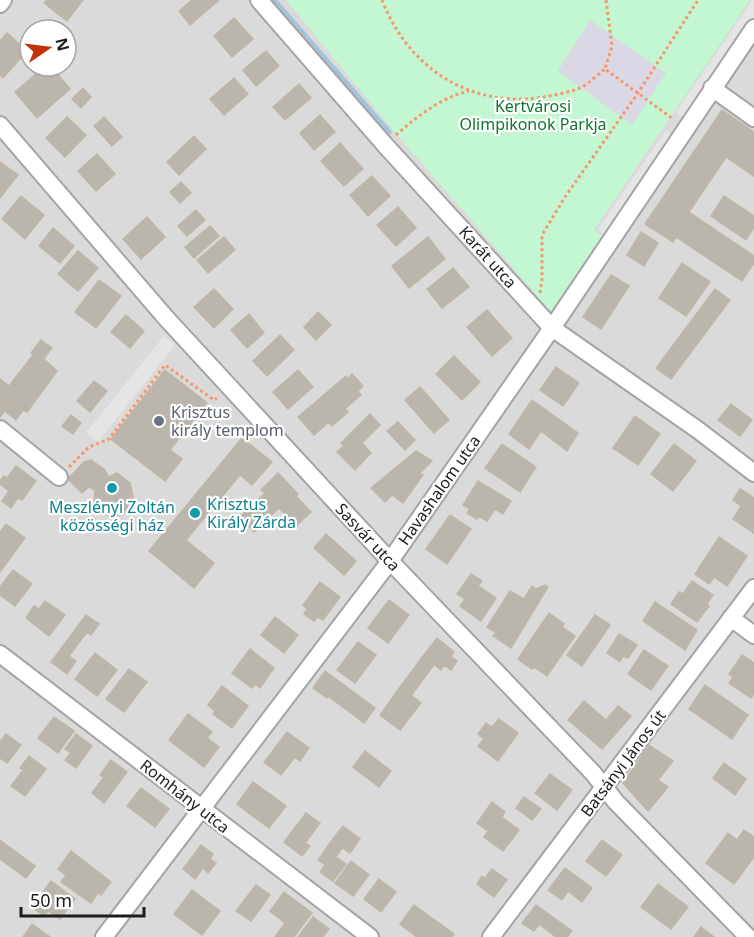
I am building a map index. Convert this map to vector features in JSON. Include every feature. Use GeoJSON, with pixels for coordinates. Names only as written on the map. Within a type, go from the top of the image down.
{"type":"FeatureCollection","features":[{"type":"Feature","properties":{"kind":"street"},"geometry":{"type":"LineString","coordinates":[[0,4],[3,0]]}},
{"type":"Feature","properties":{"kind":"street","name":"Karát utca"},"geometry":{"type":"LineString","coordinates":[[259,0],[385,145],[552,328],[754,472]]}},
{"type":"Feature","properties":{"kind":"street","name":"Havashalom utca"},"geometry":{"type":"LineString","coordinates":[[104,937],[390,561],[552,328],[754,28]]}},
{"type":"Feature","properties":{"kind":"street"},"geometry":{"type":"LineString","coordinates":[[712,88],[754,118]]}},
{"type":"Feature","properties":{"kind":"street","name":"Sasvár utca"},"geometry":{"type":"LineString","coordinates":[[0,125],[166,318],[390,561],[748,937]]}},
{"type":"Feature","properties":{"kind":"street"},"geometry":{"type":"LineString","coordinates":[[0,429],[59,477]]}},
{"type":"Feature","properties":{"kind":"street","name":"Batsányi János út"},"geometry":{"type":"LineString","coordinates":[[491,937],[754,588]]}},
{"type":"Feature","properties":{"kind":"street"},"geometry":{"type":"LineString","coordinates":[[731,618],[754,635]]}},
{"type":"Feature","properties":{"kind":"street","name":"Romhány utca"},"geometry":{"type":"LineString","coordinates":[[0,654],[370,937]]}},
{"type":"Feature","properties":{"kind":"path"},"geometry":{"type":"LineString","coordinates":[[382,0],[395,28],[411,50],[435,72],[450,82],[470,90],[515,101],[536,99],[581,88],[605,69],[612,46],[606,0]]}},
{"type":"Feature","properties":{"kind":"path"},"geometry":{"type":"LineString","coordinates":[[537,312],[542,279],[542,235],[565,197],[638,93],[698,0]]}},
{"type":"Feature","properties":{"kind":"path"},"geometry":{"type":"LineString","coordinates":[[605,69],[686,127]]}},
{"type":"Feature","properties":{"kind":"path"},"geometry":{"type":"LineString","coordinates":[[385,145],[440,101],[470,90]]}},
{"type":"Feature","properties":{"kind":"path"},"geometry":{"type":"LineString","coordinates":[[59,477],[88,447],[109,439],[165,365],[214,400],[230,385]]}},
{"type":"Feature","properties":{"kind":"shaded area"},"geometry":{"type":"Polygon","coordinates":[[[0,0],[754,0],[754,937],[0,937],[0,0]]]}},
{"type":"Feature","properties":{"kind":"shaded area"},"geometry":{"type":"Polygon","coordinates":[[[754,0],[754,20],[685,119],[676,112],[754,0]]]}},
{"type":"Feature","properties":{"kind":"shaded area"},"geometry":{"type":"Polygon","coordinates":[[[590,20],[666,73],[632,125],[558,71],[590,20]]]}},
{"type":"Feature","properties":{"kind":"shaded area"},"geometry":{"type":"Polygon","coordinates":[[[666,130],[675,138],[608,237],[598,229],[666,130]]]}},
{"type":"Feature","properties":{"kind":"shaded area"},"geometry":{"type":"Polygon","coordinates":[[[164,336],[175,345],[98,442],[86,433],[164,336]]]}},
{"type":"Feature","properties":{"kind":"green space","name":"Kertvárosi Olimpikonok Parkja"},"geometry":{"type":"Polygon","coordinates":[[[286,0],[750,0],[594,230],[604,238],[554,315],[392,129],[286,0]]]}},
{"type":"Feature","properties":{"kind":"building"},"geometry":{"type":"Polygon","coordinates":[[[47,0],[83,0],[69,18],[63,18],[44,3],[47,0]]]}},
{"type":"Feature","properties":{"kind":"building"},"geometry":{"type":"Polygon","coordinates":[[[192,0],[219,0],[190,25],[179,11],[192,0]]]}},
{"type":"Feature","properties":{"kind":"building"},"geometry":{"type":"Polygon","coordinates":[[[234,18],[253,39],[232,57],[214,36],[234,18]]]}},
{"type":"Feature","properties":{"kind":"building"},"geometry":{"type":"Polygon","coordinates":[[[7,33],[18,43],[18,61],[3,78],[0,75],[0,41],[7,33]]]}},
{"type":"Feature","properties":{"kind":"building"},"geometry":{"type":"Polygon","coordinates":[[[266,51],[279,66],[256,86],[243,70],[266,51]]]}},
{"type":"Feature","properties":{"kind":"building"},"geometry":{"type":"Polygon","coordinates":[[[31,78],[61,78],[70,89],[37,118],[15,92],[31,78]]]}},
{"type":"Feature","properties":{"kind":"building"},"geometry":{"type":"Polygon","coordinates":[[[234,78],[248,94],[224,115],[210,99],[234,78]]]}},
{"type":"Feature","properties":{"kind":"building"},"geometry":{"type":"Polygon","coordinates":[[[299,84],[311,98],[285,120],[273,107],[299,84]]]}},
{"type":"Feature","properties":{"kind":"building"},"geometry":{"type":"Polygon","coordinates":[[[83,88],[91,97],[81,108],[72,99],[83,88]]]}},
{"type":"Feature","properties":{"kind":"building"},"geometry":{"type":"Polygon","coordinates":[[[722,110],[754,132],[754,176],[726,157],[689,212],[754,256],[754,263],[742,281],[676,237],[673,242],[645,224],[722,110]]]}},
{"type":"Feature","properties":{"kind":"building"},"geometry":{"type":"Polygon","coordinates":[[[320,115],[335,132],[314,150],[300,133],[320,115]]]}},
{"type":"Feature","properties":{"kind":"building"},"geometry":{"type":"Polygon","coordinates":[[[67,117],[86,135],[65,157],[46,138],[67,117]]]}},
{"type":"Feature","properties":{"kind":"building"},"geometry":{"type":"Polygon","coordinates":[[[104,117],[122,137],[112,146],[94,126],[104,117]]]}},
{"type":"Feature","properties":{"kind":"building"},"geometry":{"type":"Polygon","coordinates":[[[194,136],[206,149],[179,175],[167,162],[194,136]]]}},
{"type":"Feature","properties":{"kind":"building"},"geometry":{"type":"Polygon","coordinates":[[[340,143],[363,169],[344,186],[321,161],[340,143]]]}},
{"type":"Feature","properties":{"kind":"building"},"geometry":{"type":"Polygon","coordinates":[[[97,154],[115,174],[96,191],[78,171],[97,154]]]}},
{"type":"Feature","properties":{"kind":"building"},"geometry":{"type":"Polygon","coordinates":[[[0,162],[18,175],[0,198],[0,162]]]}},
{"type":"Feature","properties":{"kind":"building"},"geometry":{"type":"Polygon","coordinates":[[[372,176],[390,196],[368,216],[350,195],[372,176]]]}},
{"type":"Feature","properties":{"kind":"building"},"geometry":{"type":"Polygon","coordinates":[[[181,182],[191,193],[180,203],[170,192],[181,182]]]}},
{"type":"Feature","properties":{"kind":"building"},"geometry":{"type":"Polygon","coordinates":[[[21,196],[44,215],[25,239],[2,219],[21,196]]]}},
{"type":"Feature","properties":{"kind":"building"},"geometry":{"type":"Polygon","coordinates":[[[724,196],[754,216],[754,227],[746,240],[711,216],[724,196]]]}},
{"type":"Feature","properties":{"kind":"building"},"geometry":{"type":"Polygon","coordinates":[[[398,207],[416,228],[396,246],[377,225],[398,207]]]}},
{"type":"Feature","properties":{"kind":"building"},"geometry":{"type":"Polygon","coordinates":[[[196,210],[205,220],[187,236],[178,226],[196,210]]]}},
{"type":"Feature","properties":{"kind":"building"},"geometry":{"type":"Polygon","coordinates":[[[147,217],[165,237],[141,259],[123,239],[147,217]]]}},
{"type":"Feature","properties":{"kind":"building"},"geometry":{"type":"Polygon","coordinates":[[[210,226],[219,236],[194,258],[185,247],[210,226]]]}},
{"type":"Feature","properties":{"kind":"building"},"geometry":{"type":"Polygon","coordinates":[[[53,228],[74,246],[60,263],[39,246],[53,228]]]}},
{"type":"Feature","properties":{"kind":"building"},"geometry":{"type":"Polygon","coordinates":[[[641,232],[658,243],[644,266],[627,255],[641,232]]]}},
{"type":"Feature","properties":{"kind":"building"},"geometry":{"type":"Polygon","coordinates":[[[224,237],[235,250],[208,273],[197,260],[224,237]]]}},
{"type":"Feature","properties":{"kind":"building"},"geometry":{"type":"Polygon","coordinates":[[[428,237],[445,259],[409,288],[392,266],[428,237]]]}},
{"type":"Feature","properties":{"kind":"building"},"geometry":{"type":"Polygon","coordinates":[[[78,251],[98,268],[78,291],[58,274],[78,251]]]}},
{"type":"Feature","properties":{"kind":"building"},"geometry":{"type":"Polygon","coordinates":[[[682,263],[710,282],[686,316],[659,298],[682,263]]]}},
{"type":"Feature","properties":{"kind":"building"},"geometry":{"type":"Polygon","coordinates":[[[453,268],[469,287],[442,308],[427,289],[453,268]]]}},
{"type":"Feature","properties":{"kind":"building"},"geometry":{"type":"Polygon","coordinates":[[[611,275],[629,286],[601,329],[583,317],[611,275]]]}},
{"type":"Feature","properties":{"kind":"building"},"geometry":{"type":"Polygon","coordinates":[[[99,280],[121,296],[96,328],[75,312],[99,280]]]}},
{"type":"Feature","properties":{"kind":"building"},"geometry":{"type":"Polygon","coordinates":[[[214,289],[233,309],[214,328],[194,307],[214,289]]]}},
{"type":"Feature","properties":{"kind":"building"},"geometry":{"type":"Polygon","coordinates":[[[715,289],[730,300],[671,379],[656,368],[715,289]]]}},
{"type":"Feature","properties":{"kind":"building"},"geometry":{"type":"Polygon","coordinates":[[[487,310],[512,338],[492,356],[467,327],[487,310]]]}},
{"type":"Feature","properties":{"kind":"building"},"geometry":{"type":"Polygon","coordinates":[[[318,312],[331,325],[316,340],[304,327],[318,312]]]}},
{"type":"Feature","properties":{"kind":"building"},"geometry":{"type":"Polygon","coordinates":[[[249,314],[264,333],[247,348],[231,330],[249,314]]]}},
{"type":"Feature","properties":{"kind":"building"},"geometry":{"type":"Polygon","coordinates":[[[126,315],[144,331],[130,348],[111,332],[126,315]]]}},
{"type":"Feature","properties":{"kind":"building"},"geometry":{"type":"Polygon","coordinates":[[[280,335],[294,350],[267,376],[253,361],[280,335]]]}},
{"type":"Feature","properties":{"kind":"building"},"geometry":{"type":"Polygon","coordinates":[[[41,340],[52,348],[0,417],[0,379],[9,386],[33,355],[31,353],[41,340]]]}},
{"type":"Feature","properties":{"kind":"building"},"geometry":{"type":"Polygon","coordinates":[[[454,356],[480,382],[462,400],[436,374],[454,356]]]}},
{"type":"Feature","properties":{"kind":"building"},"geometry":{"type":"Polygon","coordinates":[[[44,359],[57,371],[27,412],[23,410],[16,420],[5,411],[44,359]]]}},
{"type":"Feature","properties":{"kind":"building"},"geometry":{"type":"Polygon","coordinates":[[[556,367],[579,383],[563,406],[540,390],[556,367]]]}},
{"type":"Feature","properties":{"kind":"building","name":"Krisztus király templom"},"geometry":{"type":"Polygon","coordinates":[[[165,370],[207,403],[170,450],[182,459],[165,481],[111,439],[165,370]]]}},
{"type":"Feature","properties":{"kind":"building"},"geometry":{"type":"Polygon","coordinates":[[[298,370],[313,387],[288,409],[273,392],[298,370]]]}},
{"type":"Feature","properties":{"kind":"building"},"geometry":{"type":"Polygon","coordinates":[[[352,374],[363,386],[358,391],[361,395],[345,409],[348,412],[332,426],[329,422],[314,435],[298,417],[346,376],[347,379],[352,374]]]}},
{"type":"Feature","properties":{"kind":"building"},"geometry":{"type":"Polygon","coordinates":[[[94,381],[107,391],[90,412],[77,401],[94,381]]]}},
{"type":"Feature","properties":{"kind":"building"},"geometry":{"type":"Polygon","coordinates":[[[420,387],[449,420],[434,433],[405,400],[420,387]]]}},
{"type":"Feature","properties":{"kind":"building"},"geometry":{"type":"Polygon","coordinates":[[[532,400],[578,433],[567,451],[541,431],[529,449],[509,434],[532,400]]]}},
{"type":"Feature","properties":{"kind":"building"},"geometry":{"type":"Polygon","coordinates":[[[731,404],[752,420],[740,436],[718,420],[731,404]]]}},
{"type":"Feature","properties":{"kind":"building"},"geometry":{"type":"Polygon","coordinates":[[[370,414],[380,425],[362,443],[371,453],[355,470],[337,452],[344,446],[341,443],[370,414]]]}},
{"type":"Feature","properties":{"kind":"building"},"geometry":{"type":"Polygon","coordinates":[[[71,415],[81,423],[73,434],[62,426],[71,415]]]}},
{"type":"Feature","properties":{"kind":"building"},"geometry":{"type":"Polygon","coordinates":[[[635,416],[660,434],[638,465],[613,448],[635,416]]]}},
{"type":"Feature","properties":{"kind":"building"},"geometry":{"type":"Polygon","coordinates":[[[398,422],[415,440],[405,450],[387,431],[398,422]]]}},
{"type":"Feature","properties":{"kind":"building","name":"Krisztus Király Zárda"},"geometry":{"type":"Polygon","coordinates":[[[242,438],[272,462],[252,485],[240,475],[186,540],[214,563],[194,588],[149,551],[242,438]]]}},
{"type":"Feature","properties":{"kind":"building"},"geometry":{"type":"Polygon","coordinates":[[[502,444],[536,467],[520,492],[485,468],[502,444]]]}},
{"type":"Feature","properties":{"kind":"building"},"geometry":{"type":"Polygon","coordinates":[[[674,444],[696,461],[673,491],[651,474],[674,444]]]}},
{"type":"Feature","properties":{"kind":"building"},"geometry":{"type":"Polygon","coordinates":[[[416,451],[432,461],[419,474],[423,475],[403,503],[392,495],[385,502],[371,488],[416,451]]]}},
{"type":"Feature","properties":{"kind":"building","name":"Meszlényi Zoltán közösségi ház"},"geometry":{"type":"Polygon","coordinates":[[[91,460],[104,469],[109,477],[117,473],[130,483],[134,501],[122,515],[109,516],[99,511],[94,502],[95,490],[89,487],[82,493],[68,479],[84,462],[91,460]]]}},
{"type":"Feature","properties":{"kind":"building"},"geometry":{"type":"Polygon","coordinates":[[[16,466],[36,481],[22,500],[18,498],[11,508],[2,501],[9,491],[0,484],[0,481],[4,476],[7,478],[16,466]]]}},
{"type":"Feature","properties":{"kind":"building"},"geometry":{"type":"Polygon","coordinates":[[[278,473],[311,512],[296,526],[279,508],[254,532],[240,517],[265,493],[261,490],[278,473]]]}},
{"type":"Feature","properties":{"kind":"building"},"geometry":{"type":"Polygon","coordinates":[[[478,481],[511,501],[503,514],[495,509],[487,521],[479,516],[477,519],[467,513],[470,509],[463,505],[478,481]]]}},
{"type":"Feature","properties":{"kind":"building"},"geometry":{"type":"Polygon","coordinates":[[[740,489],[754,498],[754,533],[733,519],[741,506],[733,500],[740,489]]]}},
{"type":"Feature","properties":{"kind":"building"},"geometry":{"type":"Polygon","coordinates":[[[450,515],[471,529],[447,564],[426,549],[450,515]]]}},
{"type":"Feature","properties":{"kind":"building"},"geometry":{"type":"Polygon","coordinates":[[[6,524],[25,538],[0,572],[0,532],[6,524]]]}},
{"type":"Feature","properties":{"kind":"building"},"geometry":{"type":"Polygon","coordinates":[[[326,534],[356,561],[344,575],[314,548],[326,534]]]}},
{"type":"Feature","properties":{"kind":"building"},"geometry":{"type":"Polygon","coordinates":[[[719,537],[747,556],[727,586],[714,577],[709,584],[695,574],[719,537]]]}},
{"type":"Feature","properties":{"kind":"building"},"geometry":{"type":"Polygon","coordinates":[[[13,570],[32,584],[15,606],[0,595],[0,587],[13,570]]]}},
{"type":"Feature","properties":{"kind":"building"},"geometry":{"type":"Polygon","coordinates":[[[471,574],[482,581],[478,586],[496,598],[481,621],[460,606],[465,599],[457,594],[471,574]]]}},
{"type":"Feature","properties":{"kind":"building"},"geometry":{"type":"Polygon","coordinates":[[[692,581],[713,595],[707,604],[709,606],[697,622],[671,604],[679,592],[683,594],[692,581]]]}},
{"type":"Feature","properties":{"kind":"building"},"geometry":{"type":"Polygon","coordinates":[[[320,582],[340,597],[323,620],[318,617],[314,621],[304,614],[307,609],[303,605],[320,582]]]}},
{"type":"Feature","properties":{"kind":"building"},"geometry":{"type":"Polygon","coordinates":[[[545,585],[548,587],[511,648],[493,636],[496,633],[487,627],[510,591],[524,599],[532,586],[536,589],[545,585]]]}},
{"type":"Feature","properties":{"kind":"building"},"geometry":{"type":"Polygon","coordinates":[[[389,600],[409,615],[388,643],[368,628],[389,600]]]}},
{"type":"Feature","properties":{"kind":"building"},"geometry":{"type":"Polygon","coordinates":[[[45,601],[65,615],[49,636],[26,618],[34,606],[39,609],[45,601]]]}},
{"type":"Feature","properties":{"kind":"building"},"geometry":{"type":"Polygon","coordinates":[[[655,602],[697,630],[685,650],[643,621],[655,602]]]}},
{"type":"Feature","properties":{"kind":"building"},"geometry":{"type":"Polygon","coordinates":[[[549,613],[564,624],[562,627],[575,636],[547,676],[518,659],[549,613]]]}},
{"type":"Feature","properties":{"kind":"building"},"geometry":{"type":"Polygon","coordinates":[[[86,615],[99,624],[91,635],[87,632],[69,656],[76,661],[67,674],[51,662],[86,615]]]}},
{"type":"Feature","properties":{"kind":"building"},"geometry":{"type":"Polygon","coordinates":[[[595,615],[610,625],[582,666],[567,655],[595,615]]]}},
{"type":"Feature","properties":{"kind":"building"},"geometry":{"type":"Polygon","coordinates":[[[275,617],[298,635],[284,653],[261,635],[275,617]]]}},
{"type":"Feature","properties":{"kind":"building"},"geometry":{"type":"Polygon","coordinates":[[[619,634],[637,645],[628,658],[623,656],[620,662],[607,653],[619,634]]]}},
{"type":"Feature","properties":{"kind":"building"},"geometry":{"type":"Polygon","coordinates":[[[437,638],[454,652],[451,657],[457,661],[451,670],[444,665],[441,670],[423,656],[437,638]]]}},
{"type":"Feature","properties":{"kind":"building"},"geometry":{"type":"Polygon","coordinates":[[[358,642],[376,655],[355,683],[337,670],[358,642]]]}},
{"type":"Feature","properties":{"kind":"building"},"geometry":{"type":"Polygon","coordinates":[[[250,649],[274,668],[260,688],[255,684],[252,688],[232,673],[250,649]]]}},
{"type":"Feature","properties":{"kind":"building"},"geometry":{"type":"Polygon","coordinates":[[[644,650],[668,666],[651,690],[628,674],[644,650]]]}},
{"type":"Feature","properties":{"kind":"building"},"geometry":{"type":"Polygon","coordinates":[[[95,653],[117,670],[97,696],[75,679],[95,653]]]}},
{"type":"Feature","properties":{"kind":"building"},"geometry":{"type":"Polygon","coordinates":[[[742,655],[754,663],[754,694],[751,698],[729,683],[733,677],[729,674],[742,655]]]}},
{"type":"Feature","properties":{"kind":"building"},"geometry":{"type":"Polygon","coordinates":[[[423,656],[434,665],[411,696],[400,687],[423,656]]]}},
{"type":"Feature","properties":{"kind":"building"},"geometry":{"type":"Polygon","coordinates":[[[129,669],[147,682],[124,712],[106,699],[129,669]]]}},
{"type":"Feature","properties":{"kind":"building"},"geometry":{"type":"Polygon","coordinates":[[[325,671],[375,708],[364,723],[328,696],[327,698],[313,688],[325,671]]]}},
{"type":"Feature","properties":{"kind":"building"},"geometry":{"type":"Polygon","coordinates":[[[705,685],[748,715],[732,739],[689,709],[705,685]]]}},
{"type":"Feature","properties":{"kind":"building"},"geometry":{"type":"Polygon","coordinates":[[[222,686],[248,706],[232,728],[213,714],[215,711],[208,705],[222,686]]]}},
{"type":"Feature","properties":{"kind":"building"},"geometry":{"type":"Polygon","coordinates":[[[400,687],[421,703],[400,730],[380,715],[400,687]]]}},
{"type":"Feature","properties":{"kind":"building"},"geometry":{"type":"Polygon","coordinates":[[[584,701],[606,720],[618,706],[631,716],[602,749],[568,720],[584,701]]]}},
{"type":"Feature","properties":{"kind":"building"},"geometry":{"type":"Polygon","coordinates":[[[188,714],[212,732],[207,738],[219,747],[204,767],[169,740],[188,714]]]}},
{"type":"Feature","properties":{"kind":"building"},"geometry":{"type":"Polygon","coordinates":[[[54,717],[74,731],[58,753],[38,738],[54,717]]]}},
{"type":"Feature","properties":{"kind":"building"},"geometry":{"type":"Polygon","coordinates":[[[499,719],[518,733],[498,761],[478,746],[484,739],[478,734],[486,723],[492,727],[499,719]]]}},
{"type":"Feature","properties":{"kind":"building"},"geometry":{"type":"Polygon","coordinates":[[[287,732],[309,748],[300,761],[278,744],[287,732]]]}},
{"type":"Feature","properties":{"kind":"building"},"geometry":{"type":"Polygon","coordinates":[[[6,734],[21,745],[7,763],[0,758],[0,742],[6,734]]]}},
{"type":"Feature","properties":{"kind":"building"},"geometry":{"type":"Polygon","coordinates":[[[76,734],[92,746],[76,768],[65,760],[71,753],[65,749],[76,734]]]}},
{"type":"Feature","properties":{"kind":"building"},"geometry":{"type":"Polygon","coordinates":[[[278,744],[295,757],[281,775],[264,762],[278,744]]]}},
{"type":"Feature","properties":{"kind":"building"},"geometry":{"type":"Polygon","coordinates":[[[649,745],[673,761],[658,780],[668,787],[648,811],[623,783],[649,745]]]}},
{"type":"Feature","properties":{"kind":"building"},"geometry":{"type":"Polygon","coordinates":[[[365,751],[391,771],[379,787],[353,767],[365,751]]]}},
{"type":"Feature","properties":{"kind":"building"},"geometry":{"type":"Polygon","coordinates":[[[29,756],[46,769],[25,796],[11,786],[23,770],[20,768],[29,756]]]}},
{"type":"Feature","properties":{"kind":"building"},"geometry":{"type":"Polygon","coordinates":[[[111,760],[127,772],[104,803],[92,793],[104,777],[100,775],[111,760]]]}},
{"type":"Feature","properties":{"kind":"building"},"geometry":{"type":"Polygon","coordinates":[[[724,763],[746,779],[735,795],[713,778],[724,763]]]}},
{"type":"Feature","properties":{"kind":"building"},"geometry":{"type":"Polygon","coordinates":[[[550,774],[572,790],[557,810],[535,793],[550,774]]]}},
{"type":"Feature","properties":{"kind":"building"},"geometry":{"type":"Polygon","coordinates":[[[253,782],[286,806],[269,828],[237,804],[253,782]]]}},
{"type":"Feature","properties":{"kind":"building"},"geometry":{"type":"Polygon","coordinates":[[[141,788],[169,809],[155,827],[127,806],[141,788]]]}},
{"type":"Feature","properties":{"kind":"building"},"geometry":{"type":"Polygon","coordinates":[[[524,797],[541,809],[532,820],[516,808],[524,797]]]}},
{"type":"Feature","properties":{"kind":"building"},"geometry":{"type":"Polygon","coordinates":[[[492,802],[505,812],[502,817],[519,830],[503,851],[484,837],[488,831],[477,823],[492,802]]]}},
{"type":"Feature","properties":{"kind":"building"},"geometry":{"type":"Polygon","coordinates":[[[306,813],[320,823],[305,843],[310,846],[302,856],[284,842],[306,813]]]}},
{"type":"Feature","properties":{"kind":"building"},"geometry":{"type":"Polygon","coordinates":[[[343,826],[360,839],[350,853],[332,840],[343,826]]]}},
{"type":"Feature","properties":{"kind":"building"},"geometry":{"type":"Polygon","coordinates":[[[744,830],[754,837],[754,857],[734,884],[706,863],[728,833],[737,840],[744,830]]]}},
{"type":"Feature","properties":{"kind":"building"},"geometry":{"type":"Polygon","coordinates":[[[0,840],[35,866],[26,878],[0,859],[0,840]]]}},
{"type":"Feature","properties":{"kind":"building"},"geometry":{"type":"Polygon","coordinates":[[[332,840],[342,848],[336,857],[346,864],[333,881],[320,872],[325,865],[318,860],[332,840]]]}},
{"type":"Feature","properties":{"kind":"building"},"geometry":{"type":"Polygon","coordinates":[[[602,840],[622,855],[606,876],[586,861],[602,840]]]}},
{"type":"Feature","properties":{"kind":"building"},"geometry":{"type":"Polygon","coordinates":[[[201,845],[213,854],[210,859],[216,863],[208,873],[203,868],[195,879],[183,869],[201,845]]]}},
{"type":"Feature","properties":{"kind":"building"},"geometry":{"type":"Polygon","coordinates":[[[71,851],[111,882],[101,895],[98,893],[91,903],[61,882],[66,875],[58,869],[71,851]]]}},
{"type":"Feature","properties":{"kind":"building"},"geometry":{"type":"Polygon","coordinates":[[[351,861],[369,875],[353,896],[335,883],[351,861]]]}},
{"type":"Feature","properties":{"kind":"building"},"geometry":{"type":"Polygon","coordinates":[[[565,868],[592,888],[582,902],[568,891],[562,900],[548,890],[565,868]]]}},
{"type":"Feature","properties":{"kind":"building"},"geometry":{"type":"Polygon","coordinates":[[[492,869],[507,880],[494,897],[477,884],[482,876],[485,878],[492,869]]]}},
{"type":"Feature","properties":{"kind":"building"},"geometry":{"type":"Polygon","coordinates":[[[379,879],[396,892],[381,912],[364,899],[379,879]]]}},
{"type":"Feature","properties":{"kind":"building"},"geometry":{"type":"Polygon","coordinates":[[[51,881],[75,899],[60,919],[48,911],[44,916],[32,907],[51,881]]]}},
{"type":"Feature","properties":{"kind":"building"},"geometry":{"type":"Polygon","coordinates":[[[658,884],[688,907],[671,929],[641,907],[658,884]]]}},
{"type":"Feature","properties":{"kind":"building"},"geometry":{"type":"Polygon","coordinates":[[[256,885],[270,895],[251,921],[236,911],[256,885]]]}},
{"type":"Feature","properties":{"kind":"building"},"geometry":{"type":"Polygon","coordinates":[[[192,890],[220,911],[202,935],[174,914],[192,890]]]}},
{"type":"Feature","properties":{"kind":"building"},"geometry":{"type":"Polygon","coordinates":[[[284,892],[312,913],[294,937],[275,937],[285,923],[270,911],[284,892]]]}},
{"type":"Feature","properties":{"kind":"building"},"geometry":{"type":"Polygon","coordinates":[[[414,905],[454,934],[452,937],[417,937],[400,924],[414,905]]]}},
{"type":"Feature","properties":{"kind":"building"},"geometry":{"type":"Polygon","coordinates":[[[536,905],[572,931],[567,937],[556,937],[539,924],[534,931],[522,923],[536,905]]]}},
{"type":"Feature","properties":{"kind":"building"},"geometry":{"type":"Polygon","coordinates":[[[313,917],[329,929],[323,937],[298,937],[313,917]]]}},
{"type":"Feature","properties":{"kind":"building"},"geometry":{"type":"Polygon","coordinates":[[[32,924],[50,937],[23,937],[32,924]]]}},
{"type":"Feature","properties":{"kind":"building"},"geometry":{"type":"Polygon","coordinates":[[[701,927],[714,937],[694,937],[701,927]]]}},
{"type":"Feature","properties":{"kind":"waterway"},"geometry":{"type":"LineString","coordinates":[[274,0],[389,132]]}},
{"type":"Feature","properties":{"kind":"place","name":"Krisztus király templom"},"geometry":{"type":"Point","coordinates":[159,421]}},
{"type":"Feature","properties":{"kind":"place","name":"Meszlényi Zoltán közösségi ház"},"geometry":{"type":"Point","coordinates":[112,488]}},
{"type":"Feature","properties":{"kind":"place","name":"Krisztus Király Zárda"},"geometry":{"type":"Point","coordinates":[195,513]}}]}
